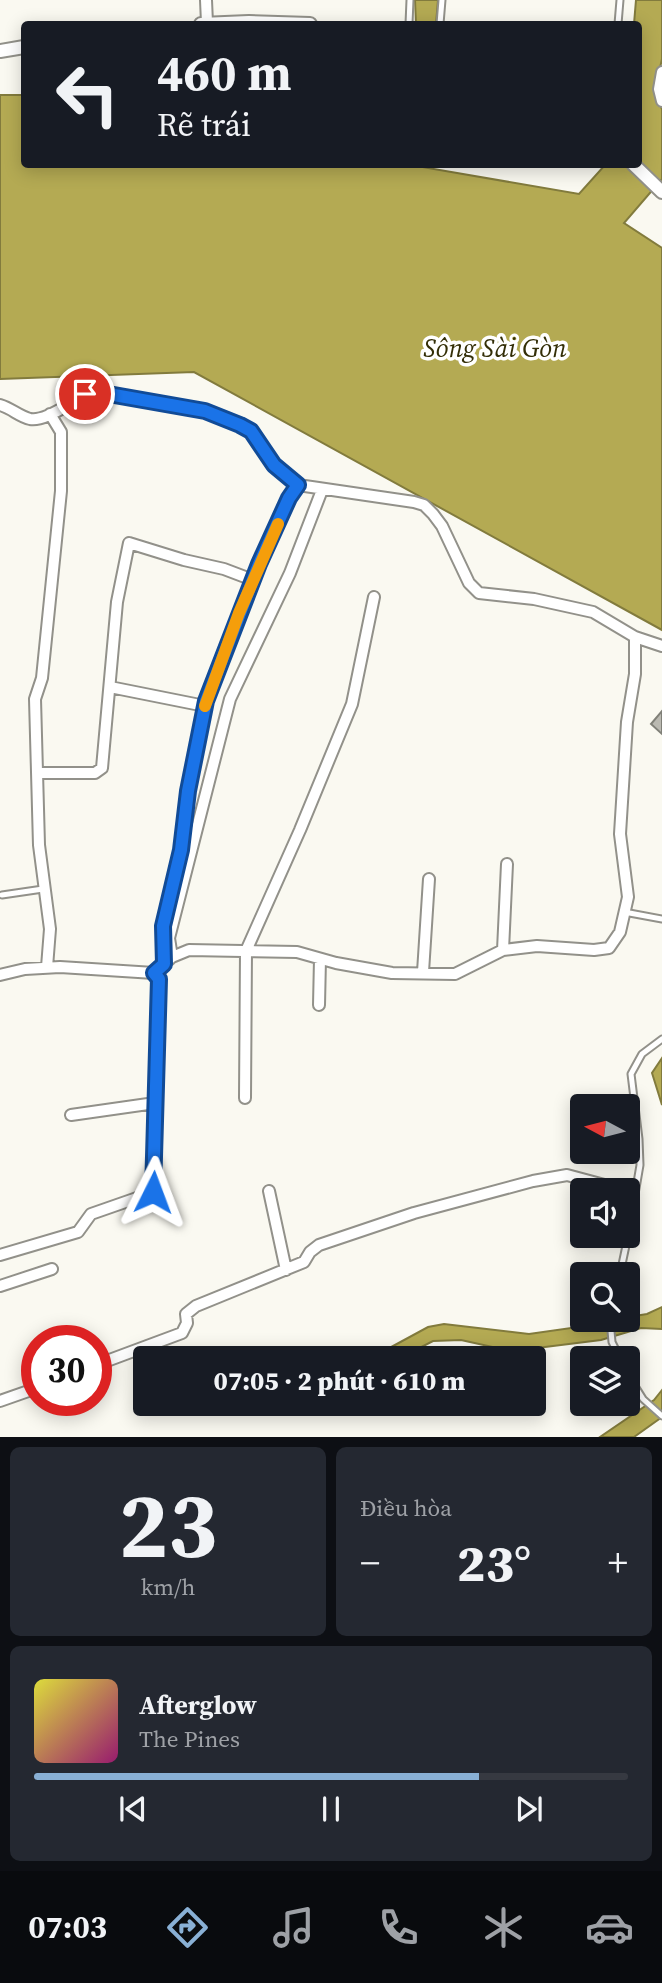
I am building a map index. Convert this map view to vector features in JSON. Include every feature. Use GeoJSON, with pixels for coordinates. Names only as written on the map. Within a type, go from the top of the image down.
{"type":"FeatureCollection","features":[{"type":"Feature","properties":{"kind":"street"},"geometry":{"type":"LineString","coordinates":[[204,21],[206,0]]}},
{"type":"Feature","properties":{"kind":"street"},"geometry":{"type":"LineString","coordinates":[[0,51],[21,48]]}},
{"type":"Feature","properties":{"kind":"street"},"geometry":{"type":"LineString","coordinates":[[662,72],[659,89],[662,101]]}},
{"type":"Feature","properties":{"kind":"street"},"geometry":{"type":"LineString","coordinates":[[637,168],[661,190]]}},
{"type":"Feature","properties":{"kind":"street"},"geometry":{"type":"LineString","coordinates":[[0,405],[30,419],[40,419],[85,394],[97,392],[205,411],[251,431],[274,465],[298,485],[424,505],[442,526],[468,583],[479,593],[534,599],[593,612],[635,637],[662,646]]}},
{"type":"Feature","properties":{"kind":"street"},"geometry":{"type":"LineString","coordinates":[[47,967],[50,929],[39,845],[35,699],[42,678],[61,491],[61,432],[50,414]]}},
{"type":"Feature","properties":{"kind":"street"},"geometry":{"type":"LineString","coordinates":[[168,960],[163,926],[181,850],[188,791],[205,706],[253,580],[289,498],[298,485]]}},
{"type":"Feature","properties":{"kind":"street"},"geometry":{"type":"LineString","coordinates":[[168,960],[169,938],[230,699],[290,573],[322,490]]}},
{"type":"Feature","properties":{"kind":"street"},"geometry":{"type":"LineString","coordinates":[[38,773],[95,773],[102,768],[117,602],[130,543],[224,569],[253,580]]}},
{"type":"Feature","properties":{"kind":"street"},"geometry":{"type":"LineString","coordinates":[[245,1098],[246,951],[352,704],[374,597]]}},
{"type":"Feature","properties":{"kind":"street"},"geometry":{"type":"LineString","coordinates":[[0,975],[47,967],[154,973],[168,960],[189,950],[297,952],[392,972],[455,974],[503,950],[537,946],[594,950],[609,948],[620,932],[628,897],[620,834],[627,722],[634,679],[635,637]]}},
{"type":"Feature","properties":{"kind":"street"},"geometry":{"type":"LineString","coordinates":[[110,687],[205,706]]}},
{"type":"Feature","properties":{"kind":"street"},"geometry":{"type":"LineString","coordinates":[[503,950],[508,864]]}},
{"type":"Feature","properties":{"kind":"street"},"geometry":{"type":"LineString","coordinates":[[423,972],[429,879]]}},
{"type":"Feature","properties":{"kind":"street"},"geometry":{"type":"LineString","coordinates":[[319,1005],[320,958]]}},
{"type":"Feature","properties":{"kind":"street"},"geometry":{"type":"LineString","coordinates":[[0,1255],[78,1231],[91,1214],[153,1192],[159,979],[154,973]]}},
{"type":"Feature","properties":{"kind":"street"},"geometry":{"type":"LineString","coordinates":[[71,1115],[155,1103]]}},
{"type":"Feature","properties":{"kind":"street"},"geometry":{"type":"LineString","coordinates":[[112,1359],[182,1333],[187,1324],[186,1314],[196,1306],[304,1262],[310,1252],[320,1244],[414,1213],[533,1181],[567,1175],[578,1178]]}},
{"type":"Feature","properties":{"kind":"street"},"geometry":{"type":"LineString","coordinates":[[269,1191],[286,1270]]}},
{"type":"Feature","properties":{"kind":"street"},"geometry":{"type":"LineString","coordinates":[[0,1286],[52,1269]]}},
{"type":"Feature","properties":{"kind":"street"},"geometry":{"type":"LineString","coordinates":[[0,1401],[21,1394]]}},
{"type":"Feature","properties":{"kind":"lane"},"geometry":{"type":"LineString","coordinates":[[409,21],[410,0]]}},
{"type":"Feature","properties":{"kind":"lane"},"geometry":{"type":"LineString","coordinates":[[440,21],[442,0]]}},
{"type":"Feature","properties":{"kind":"lane"},"geometry":{"type":"LineString","coordinates":[[618,21],[621,0]]}},
{"type":"Feature","properties":{"kind":"lane"},"geometry":{"type":"LineString","coordinates":[[2,895],[43,889]]}},
{"type":"Feature","properties":{"kind":"lane"},"geometry":{"type":"LineString","coordinates":[[624,912],[662,919]]}},
{"type":"Feature","properties":{"kind":"lane"},"geometry":{"type":"LineString","coordinates":[[636,1178],[640,1165],[639,1139],[631,1074],[642,1054],[662,1039]]}},
{"type":"Feature","properties":{"kind":"lane"},"geometry":{"type":"LineString","coordinates":[[640,1394],[662,1416]]}},
{"type":"Feature","properties":{"kind":"water"},"geometry":{"type":"Polygon","coordinates":[[[415,0],[438,0],[436,21],[416,21],[415,0]]]}},
{"type":"Feature","properties":{"kind":"water","name":"Sông Sài Gòn"},"geometry":{"type":"Polygon","coordinates":[[[636,0],[662,0],[662,59],[657,81],[657,98],[662,109],[662,179],[624,223],[662,248],[662,630],[194,372],[0,379],[0,95],[21,95],[21,168],[428,168],[579,194],[602,168],[642,168],[642,21],[634,21],[636,0]]]}},
{"type":"Feature","properties":{"kind":"water"},"geometry":{"type":"Polygon","coordinates":[[[662,1058],[662,1105],[652,1073],[662,1058]]]}},
{"type":"Feature","properties":{"kind":"water"},"geometry":{"type":"Polygon","coordinates":[[[662,1307],[662,1329],[640,1328],[640,1315],[662,1307]]]}},
{"type":"Feature","properties":{"kind":"water"},"geometry":{"type":"Polygon","coordinates":[[[444,1324],[529,1334],[570,1328],[570,1332],[628,1332],[601,1340],[546,1347],[488,1346],[461,1340],[433,1341],[423,1346],[393,1346],[428,1327],[444,1324]]]}},
{"type":"Feature","properties":{"kind":"water"},"geometry":{"type":"Polygon","coordinates":[[[662,1390],[662,1417],[634,1437],[600,1437],[631,1416],[640,1416],[640,1410],[654,1400],[662,1390]]]}},
{"type":"Feature","properties":{"kind":"building"},"geometry":{"type":"Polygon","coordinates":[[[662,711],[662,734],[651,724],[662,711]]]}},
{"type":"Feature","properties":{"kind":"slow traffic"},"geometry":{"type":"LineString","coordinates":[[205,706],[239,613],[278,524]]}},
{"type":"Feature","properties":{"kind":"route"},"geometry":{"type":"LineString","coordinates":[[85,394],[97,392],[205,411],[240,425],[251,431],[274,465],[298,485],[289,498],[253,580],[206,701],[188,791],[181,850],[163,926],[164,964],[154,973],[159,979],[153,1192]]}}]}
